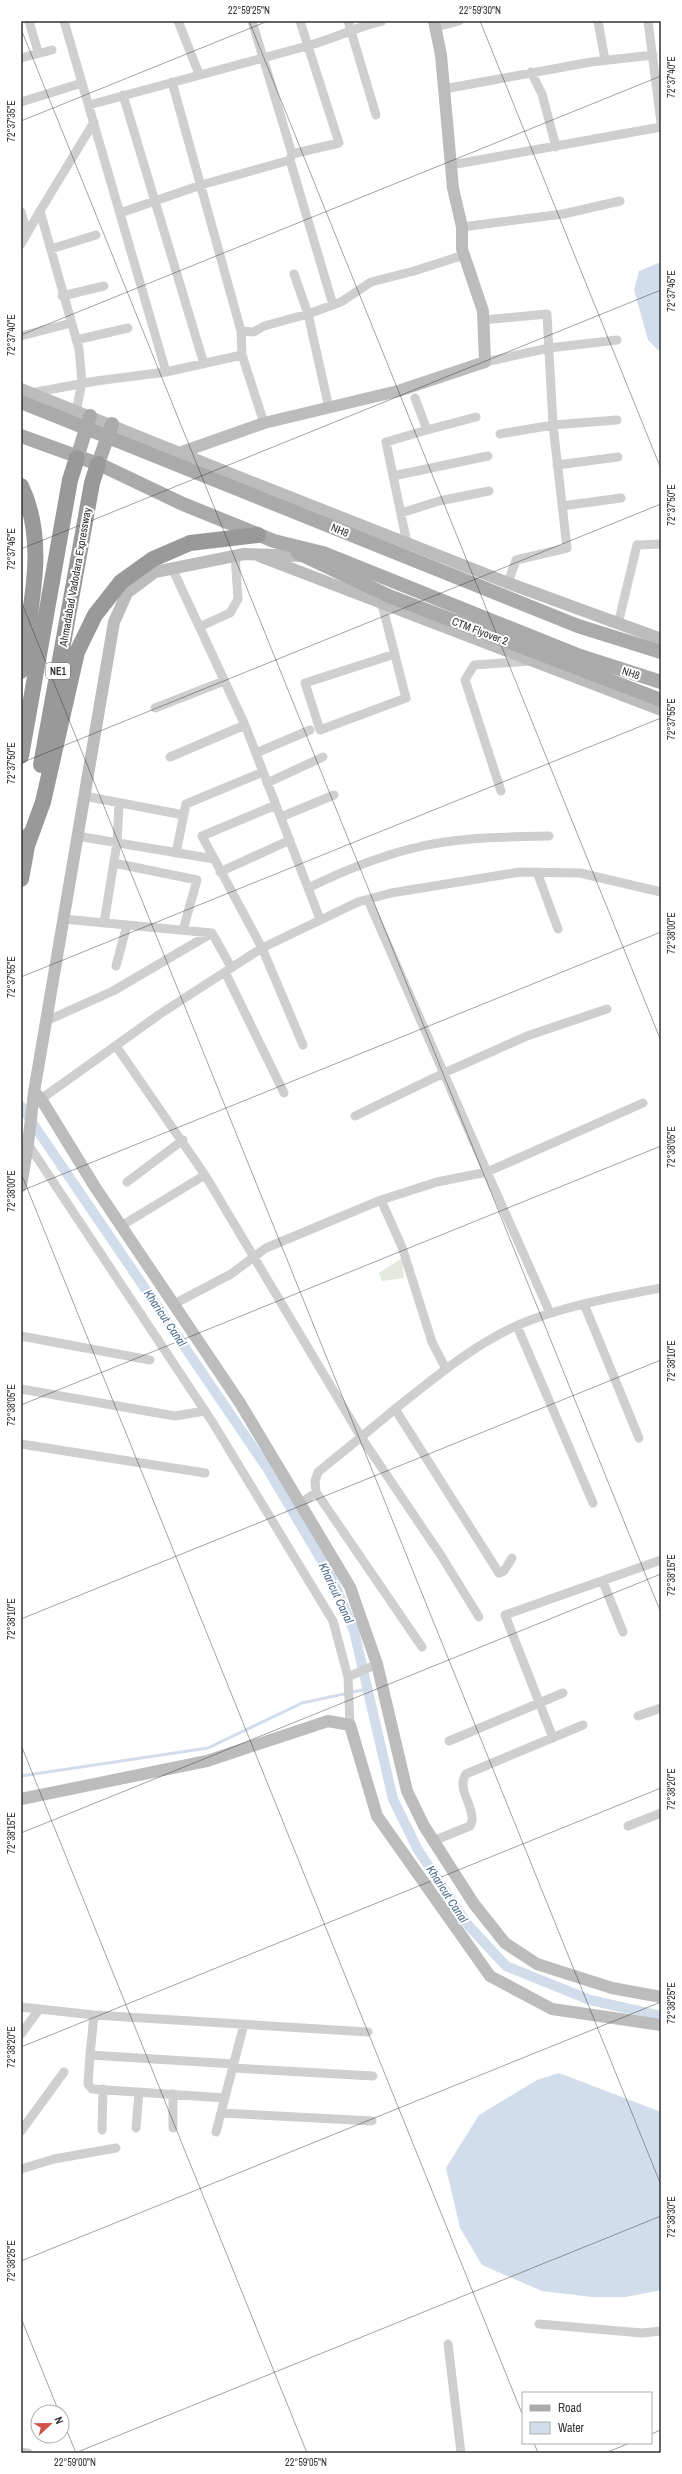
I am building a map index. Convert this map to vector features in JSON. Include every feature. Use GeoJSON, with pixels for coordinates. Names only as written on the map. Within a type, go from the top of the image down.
{"type":"FeatureCollection","features":[{"type":"Feature","properties":{"kind":"highway","name":"Ahmadabad Vadodara Expressway"},"geometry":{"type":"LineString","coordinates":[[21,756],[70,480],[77,458]]}},
{"type":"Feature","properties":{"kind":"highway","name":"Ahmadabad Vadodara Expressway"},"geometry":{"type":"LineString","coordinates":[[21,879],[92,483],[98,464]]}},
{"type":"Feature","properties":{"kind":"highway"},"geometry":{"type":"LineString","coordinates":[[21,486],[31,511],[35,533],[35,568],[21,671]]}},
{"type":"Feature","properties":{"kind":"highway"},"geometry":{"type":"LineString","coordinates":[[27,846],[44,802],[77,652],[95,614],[121,582],[153,559],[190,543],[258,535]]}},
{"type":"Feature","properties":{"kind":"main road","name":"NH8"},"geometry":{"type":"LineString","coordinates":[[24,395],[574,625],[661,652]]}},
{"type":"Feature","properties":{"kind":"main road"},"geometry":{"type":"LineString","coordinates":[[77,458],[88,422]]}},
{"type":"Feature","properties":{"kind":"main road"},"geometry":{"type":"LineString","coordinates":[[98,464],[110,430]]}},
{"type":"Feature","properties":{"kind":"main road","name":"NH8"},"geometry":{"type":"LineString","coordinates":[[21,436],[77,458],[98,464],[182,504],[258,535],[274,541],[323,553],[580,656],[661,682]]}},
{"type":"Feature","properties":{"kind":"main road","name":"CTM Flyover 2"},"geometry":{"type":"LineString","coordinates":[[274,541],[302,556],[389,596],[661,700]]}},
{"type":"Feature","properties":{"kind":"street"},"geometry":{"type":"LineString","coordinates":[[29,21],[38,52]]}},
{"type":"Feature","properties":{"kind":"street"},"geometry":{"type":"LineString","coordinates":[[64,21],[166,372]]}},
{"type":"Feature","properties":{"kind":"street"},"geometry":{"type":"LineString","coordinates":[[178,21],[199,74]]}},
{"type":"Feature","properties":{"kind":"street"},"geometry":{"type":"LineString","coordinates":[[252,21],[333,305]]}},
{"type":"Feature","properties":{"kind":"street"},"geometry":{"type":"LineString","coordinates":[[120,213],[154,203],[201,185],[339,143],[300,21]]}},
{"type":"Feature","properties":{"kind":"street"},"geometry":{"type":"LineString","coordinates":[[348,21],[376,115]]}},
{"type":"Feature","properties":{"kind":"street"},"geometry":{"type":"LineString","coordinates":[[89,105],[308,45],[351,32],[357,27],[382,21]]}},
{"type":"Feature","properties":{"kind":"street"},"geometry":{"type":"LineString","coordinates":[[459,21],[435,24],[444,89],[453,188],[462,227],[464,255],[483,311],[485,362]]}},
{"type":"Feature","properties":{"kind":"street"},"geometry":{"type":"LineString","coordinates":[[598,21],[605,60]]}},
{"type":"Feature","properties":{"kind":"street"},"geometry":{"type":"LineString","coordinates":[[648,21],[661,123]]}},
{"type":"Feature","properties":{"kind":"street"},"geometry":{"type":"LineString","coordinates":[[21,58],[38,52],[52,50]]}},
{"type":"Feature","properties":{"kind":"street"},"geometry":{"type":"LineString","coordinates":[[444,89],[531,72],[605,60],[653,55]]}},
{"type":"Feature","properties":{"kind":"street"},"geometry":{"type":"LineString","coordinates":[[531,72],[542,94],[556,147]]}},
{"type":"Feature","properties":{"kind":"street"},"geometry":{"type":"LineString","coordinates":[[172,82],[241,331],[242,354],[264,423]]}},
{"type":"Feature","properties":{"kind":"street"},"geometry":{"type":"LineString","coordinates":[[21,102],[82,83]]}},
{"type":"Feature","properties":{"kind":"street"},"geometry":{"type":"LineString","coordinates":[[123,95],[154,203],[204,364]]}},
{"type":"Feature","properties":{"kind":"street"},"geometry":{"type":"LineString","coordinates":[[21,244],[94,122]]}},
{"type":"Feature","properties":{"kind":"street"},"geometry":{"type":"LineString","coordinates":[[451,165],[661,128]]}},
{"type":"Feature","properties":{"kind":"street"},"geometry":{"type":"LineString","coordinates":[[462,227],[563,214],[620,201]]}},
{"type":"Feature","properties":{"kind":"street"},"geometry":{"type":"LineString","coordinates":[[40,211],[62,296],[76,340],[82,383],[76,411]]}},
{"type":"Feature","properties":{"kind":"street"},"geometry":{"type":"LineString","coordinates":[[21,212],[27,232]]}},
{"type":"Feature","properties":{"kind":"street"},"geometry":{"type":"LineString","coordinates":[[51,249],[96,235]]}},
{"type":"Feature","properties":{"kind":"street"},"geometry":{"type":"LineString","coordinates":[[241,331],[254,332],[264,326],[308,314],[333,305],[371,282],[414,271],[464,255]]}},
{"type":"Feature","properties":{"kind":"street"},"geometry":{"type":"LineString","coordinates":[[294,274],[308,314],[328,408]]}},
{"type":"Feature","properties":{"kind":"street"},"geometry":{"type":"LineString","coordinates":[[62,296],[104,286]]}},
{"type":"Feature","properties":{"kind":"street"},"geometry":{"type":"LineString","coordinates":[[483,320],[546,314],[553,425],[567,548],[516,560],[508,583]]}},
{"type":"Feature","properties":{"kind":"street"},"geometry":{"type":"LineString","coordinates":[[21,336],[71,323]]}},
{"type":"Feature","properties":{"kind":"street"},"geometry":{"type":"LineString","coordinates":[[76,340],[128,328]]}},
{"type":"Feature","properties":{"kind":"street"},"geometry":{"type":"LineString","coordinates":[[179,453],[264,423],[398,390],[485,362],[549,348],[617,340]]}},
{"type":"Feature","properties":{"kind":"street"},"geometry":{"type":"LineString","coordinates":[[24,395],[82,383],[166,372],[242,354]]}},
{"type":"Feature","properties":{"kind":"street"},"geometry":{"type":"LineString","coordinates":[[24,395],[76,411],[88,422]]}},
{"type":"Feature","properties":{"kind":"street"},"geometry":{"type":"LineString","coordinates":[[415,398],[427,430]]}},
{"type":"Feature","properties":{"kind":"street"},"geometry":{"type":"LineString","coordinates":[[407,543],[386,442],[476,417]]}},
{"type":"Feature","properties":{"kind":"street"},"geometry":{"type":"LineString","coordinates":[[500,434],[553,425],[617,420]]}},
{"type":"Feature","properties":{"kind":"street"},"geometry":{"type":"LineString","coordinates":[[110,430],[179,453],[508,583],[661,639]]}},
{"type":"Feature","properties":{"kind":"street"},"geometry":{"type":"LineString","coordinates":[[393,476],[488,456]]}},
{"type":"Feature","properties":{"kind":"street"},"geometry":{"type":"LineString","coordinates":[[557,465],[618,457]]}},
{"type":"Feature","properties":{"kind":"street"},"geometry":{"type":"LineString","coordinates":[[401,513],[440,501],[489,491]]}},
{"type":"Feature","properties":{"kind":"street"},"geometry":{"type":"LineString","coordinates":[[562,506],[621,498]]}},
{"type":"Feature","properties":{"kind":"street"},"geometry":{"type":"LineString","coordinates":[[618,624],[637,545],[661,544]]}},
{"type":"Feature","properties":{"kind":"street"},"geometry":{"type":"LineString","coordinates":[[21,1186],[37,1095],[46,1021],[114,622],[127,593],[155,572],[235,555],[253,554],[302,556]]}},
{"type":"Feature","properties":{"kind":"street"},"geometry":{"type":"LineString","coordinates":[[253,554],[382,605],[661,710]]}},
{"type":"Feature","properties":{"kind":"street"},"geometry":{"type":"LineString","coordinates":[[199,627],[230,613],[238,600],[235,555]]}},
{"type":"Feature","properties":{"kind":"street"},"geometry":{"type":"LineString","coordinates":[[172,568],[256,752],[320,919]]}},
{"type":"Feature","properties":{"kind":"street"},"geometry":{"type":"LineString","coordinates":[[382,605],[395,654],[406,698],[320,730],[305,683],[395,654]]}},
{"type":"Feature","properties":{"kind":"street"},"geometry":{"type":"LineString","coordinates":[[574,625],[580,610]]}},
{"type":"Feature","properties":{"kind":"street"},"geometry":{"type":"LineString","coordinates":[[501,791],[465,680],[474,665],[532,661]]}},
{"type":"Feature","properties":{"kind":"street"},"geometry":{"type":"LineString","coordinates":[[155,708],[224,681]]}},
{"type":"Feature","properties":{"kind":"street"},"geometry":{"type":"LineString","coordinates":[[170,757],[245,726]]}},
{"type":"Feature","properties":{"kind":"street"},"geometry":{"type":"LineString","coordinates":[[256,752],[310,730]]}},
{"type":"Feature","properties":{"kind":"street"},"geometry":{"type":"LineString","coordinates":[[267,783],[323,757]]}},
{"type":"Feature","properties":{"kind":"street"},"geometry":{"type":"LineString","coordinates":[[176,853],[186,804],[263,772]]}},
{"type":"Feature","properties":{"kind":"street"},"geometry":{"type":"LineString","coordinates":[[281,817],[334,795]]}},
{"type":"Feature","properties":{"kind":"street"},"geometry":{"type":"LineString","coordinates":[[84,796],[119,804],[184,815]]}},
{"type":"Feature","properties":{"kind":"street"},"geometry":{"type":"LineString","coordinates":[[104,923],[117,843],[119,804]]}},
{"type":"Feature","properties":{"kind":"street"},"geometry":{"type":"LineString","coordinates":[[276,805],[202,836],[262,948],[303,1045]]}},
{"type":"Feature","properties":{"kind":"street"},"geometry":{"type":"LineString","coordinates":[[77,836],[214,859]]}},
{"type":"Feature","properties":{"kind":"street"},"geometry":{"type":"LineString","coordinates":[[308,888],[352,867],[412,848],[477,838],[549,836]]}},
{"type":"Feature","properties":{"kind":"street"},"geometry":{"type":"LineString","coordinates":[[220,872],[290,840]]}},
{"type":"Feature","properties":{"kind":"street"},"geometry":{"type":"LineString","coordinates":[[114,863],[197,880],[183,930]]}},
{"type":"Feature","properties":{"kind":"street"},"geometry":{"type":"LineString","coordinates":[[37,1095],[116,1046],[160,1014],[262,948],[320,919],[368,900],[465,880],[537,872],[580,873],[661,892]]}},
{"type":"Feature","properties":{"kind":"street"},"geometry":{"type":"LineString","coordinates":[[537,872],[558,929]]}},
{"type":"Feature","properties":{"kind":"street"},"geometry":{"type":"LineString","coordinates":[[368,900],[550,1313]]}},
{"type":"Feature","properties":{"kind":"street"},"geometry":{"type":"LineString","coordinates":[[63,919],[212,933]]}},
{"type":"Feature","properties":{"kind":"street"},"geometry":{"type":"LineString","coordinates":[[116,966],[127,925]]}},
{"type":"Feature","properties":{"kind":"street"},"geometry":{"type":"LineString","coordinates":[[46,1021],[113,991],[212,933]]}},
{"type":"Feature","properties":{"kind":"street"},"geometry":{"type":"LineString","coordinates":[[212,933],[284,1093]]}},
{"type":"Feature","properties":{"kind":"street"},"geometry":{"type":"LineString","coordinates":[[355,1116],[444,1073],[527,1036],[607,1009]]}},
{"type":"Feature","properties":{"kind":"street"},"geometry":{"type":"LineString","coordinates":[[116,1046],[183,1140],[361,1436],[442,1557],[478,1618]]}},
{"type":"Feature","properties":{"kind":"street"},"geometry":{"type":"LineString","coordinates":[[37,1095],[121,1226],[240,1403],[350,1587],[377,1664],[408,1791],[433,1841],[474,1904],[505,1943],[538,1964],[576,1978],[612,1988],[661,1997]]}},
{"type":"Feature","properties":{"kind":"street"},"geometry":{"type":"LineString","coordinates":[[174,1304],[231,1274],[266,1248],[381,1200],[438,1182],[487,1172],[643,1103]]}},
{"type":"Feature","properties":{"kind":"street"},"geometry":{"type":"LineString","coordinates":[[127,1182],[183,1140]]}},
{"type":"Feature","properties":{"kind":"street"},"geometry":{"type":"LineString","coordinates":[[28,1144],[205,1411],[333,1621],[348,1677],[350,1725],[377,1816],[490,1976],[552,2009],[661,2025]]}},
{"type":"Feature","properties":{"kind":"street"},"geometry":{"type":"LineString","coordinates":[[121,1226],[205,1175]]}},
{"type":"Feature","properties":{"kind":"street"},"geometry":{"type":"LineString","coordinates":[[381,1200],[402,1247],[432,1342],[446,1367]]}},
{"type":"Feature","properties":{"kind":"street"},"geometry":{"type":"LineString","coordinates":[[422,1647],[316,1492],[315,1481],[318,1472],[446,1367],[517,1326],[550,1313],[584,1304],[661,1288]]}},
{"type":"Feature","properties":{"kind":"street"},"geometry":{"type":"LineString","coordinates":[[584,1304],[639,1438]]}},
{"type":"Feature","properties":{"kind":"street"},"geometry":{"type":"LineString","coordinates":[[517,1326],[594,1503]]}},
{"type":"Feature","properties":{"kind":"street"},"geometry":{"type":"LineString","coordinates":[[21,1336],[150,1360]]}},
{"type":"Feature","properties":{"kind":"street"},"geometry":{"type":"LineString","coordinates":[[21,1389],[175,1416],[205,1411]]}},
{"type":"Feature","properties":{"kind":"street"},"geometry":{"type":"LineString","coordinates":[[395,1410],[499,1573],[504,1571],[512,1558]]}},
{"type":"Feature","properties":{"kind":"street"},"geometry":{"type":"LineString","coordinates":[[21,1444],[204,1473]]}},
{"type":"Feature","properties":{"kind":"street"},"geometry":{"type":"LineString","coordinates":[[300,1504],[316,1492]]}},
{"type":"Feature","properties":{"kind":"street"},"geometry":{"type":"LineString","coordinates":[[553,1738],[538,1703],[505,1615],[603,1582],[661,1560]]}},
{"type":"Feature","properties":{"kind":"street"},"geometry":{"type":"LineString","coordinates":[[603,1582],[623,1632]]}},
{"type":"Feature","properties":{"kind":"street"},"geometry":{"type":"LineString","coordinates":[[348,1677],[377,1664]]}},
{"type":"Feature","properties":{"kind":"street"},"geometry":{"type":"LineString","coordinates":[[449,1741],[563,1693]]}},
{"type":"Feature","properties":{"kind":"street"},"geometry":{"type":"LineString","coordinates":[[638,1716],[661,1708]]}},
{"type":"Feature","properties":{"kind":"street"},"geometry":{"type":"LineString","coordinates":[[21,1799],[207,1761],[328,1721],[350,1725]]}},
{"type":"Feature","properties":{"kind":"street"},"geometry":{"type":"LineString","coordinates":[[433,1841],[470,1826],[472,1821],[470,1805],[462,1787],[462,1780],[466,1774],[583,1725]]}},
{"type":"Feature","properties":{"kind":"street"},"geometry":{"type":"LineString","coordinates":[[628,1826],[661,1813]]}},
{"type":"Feature","properties":{"kind":"street"},"geometry":{"type":"LineString","coordinates":[[21,2007],[38,2011],[368,2032]]}},
{"type":"Feature","properties":{"kind":"street"},"geometry":{"type":"LineString","coordinates":[[21,2034],[38,2011]]}},
{"type":"Feature","properties":{"kind":"street"},"geometry":{"type":"LineString","coordinates":[[94,2015],[90,2055],[89,2087],[225,2098]]}},
{"type":"Feature","properties":{"kind":"street"},"geometry":{"type":"LineString","coordinates":[[216,2132],[244,2024]]}},
{"type":"Feature","properties":{"kind":"street"},"geometry":{"type":"LineString","coordinates":[[90,2055],[373,2076]]}},
{"type":"Feature","properties":{"kind":"street"},"geometry":{"type":"LineString","coordinates":[[22,2128],[64,2072]]}},
{"type":"Feature","properties":{"kind":"street"},"geometry":{"type":"LineString","coordinates":[[102,2130],[103,2089]]}},
{"type":"Feature","properties":{"kind":"street"},"geometry":{"type":"LineString","coordinates":[[136,2128],[139,2092]]}},
{"type":"Feature","properties":{"kind":"street"},"geometry":{"type":"LineString","coordinates":[[173,2094],[173,2128]]}},
{"type":"Feature","properties":{"kind":"street"},"geometry":{"type":"LineString","coordinates":[[221,2113],[372,2121]]}},
{"type":"Feature","properties":{"kind":"street"},"geometry":{"type":"LineString","coordinates":[[21,2169],[54,2159],[116,2148]]}},
{"type":"Feature","properties":{"kind":"street"},"geometry":{"type":"LineString","coordinates":[[539,2324],[642,2333],[661,2331]]}},
{"type":"Feature","properties":{"kind":"street"},"geometry":{"type":"LineString","coordinates":[[448,2344],[461,2453]]}},
{"type":"Feature","properties":{"kind":"street"},"geometry":{"type":"LineString","coordinates":[[21,2452],[28,2453]]}},
{"type":"Feature","properties":{"kind":"shaded area"},"geometry":{"type":"Polygon","coordinates":[[[402,1258],[404,1278],[382,1281],[379,1273],[402,1258]]]}},
{"type":"Feature","properties":{"kind":"water"},"geometry":{"type":"Polygon","coordinates":[[[661,262],[661,353],[648,340],[634,290],[639,271],[661,262]]]}},
{"type":"Feature","properties":{"kind":"water"},"geometry":{"type":"Polygon","coordinates":[[[559,2073],[661,2112],[661,2290],[626,2297],[592,2297],[542,2291],[482,2265],[460,2228],[446,2168],[479,2115],[537,2080],[559,2073]]]}},
{"type":"Feature","properties":{"kind":"waterway","name":"Kharicut Canal"},"geometry":{"type":"LineString","coordinates":[[21,1106],[267,1468],[332,1578],[354,1631],[393,1799],[418,1850],[468,1925],[506,1966],[590,2000],[661,2016]]}},
{"type":"Feature","properties":{"kind":"waterway"},"geometry":{"type":"LineString","coordinates":[[21,1776],[208,1748],[302,1703],[367,1689]]}}]}
